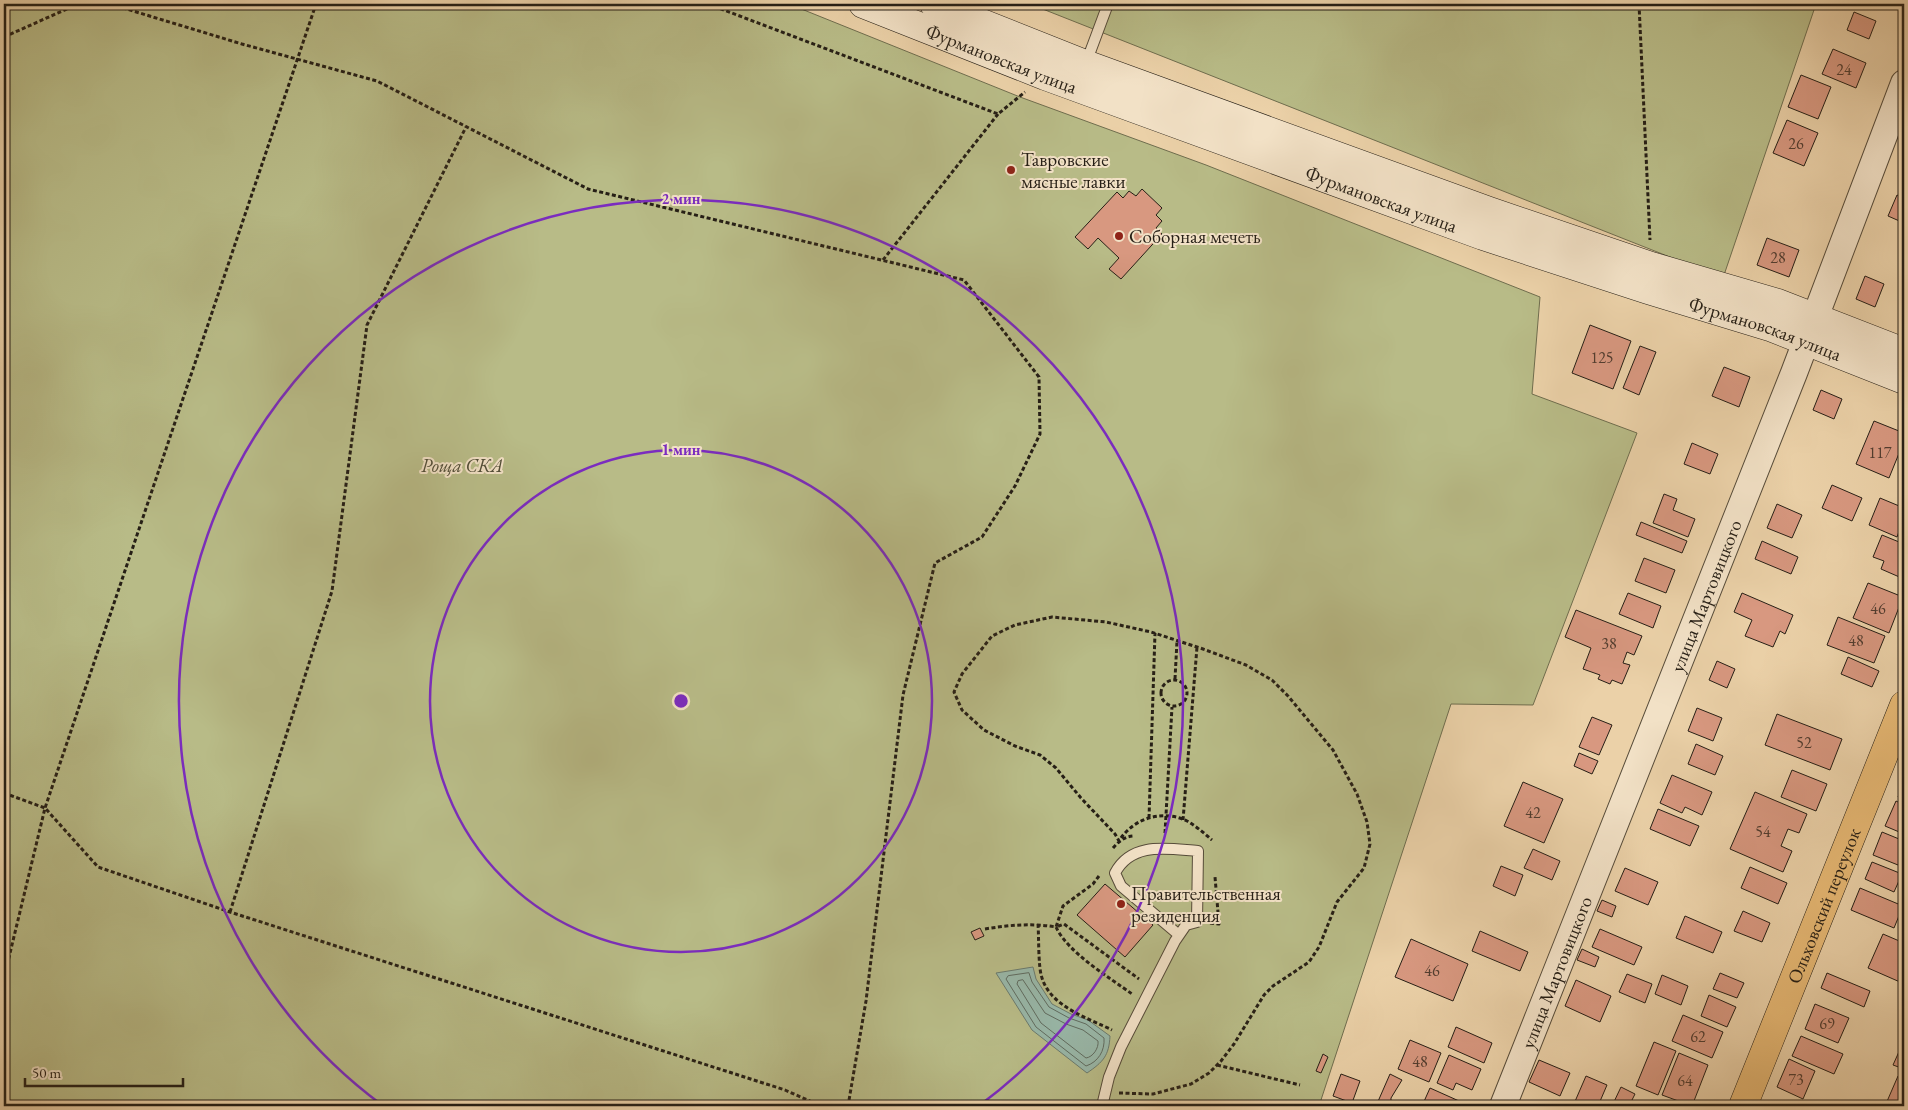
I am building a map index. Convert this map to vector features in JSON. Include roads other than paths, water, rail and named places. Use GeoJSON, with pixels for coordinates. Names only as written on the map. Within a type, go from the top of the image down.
{"type":"FeatureCollection","features":[{"type":"Feature","properties":{"kind":"main road","name":"Фурмановская улица"},"geometry":{"type":"LineString","coordinates":[[862,4],[1045,76],[1483,236],[1770,328],[1810,331],[1904,352]]}},
{"type":"Feature","properties":{"kind":"main road","name":"Фурмановская улица"},"geometry":{"type":"LineString","coordinates":[[934,4],[1085,64],[1489,211],[1651,266],[1778,303],[1810,331],[1904,380]]}},
{"type":"Feature","properties":{"kind":"main road","name":"Ольховский переулок"},"geometry":{"type":"LineString","coordinates":[[1743,1106],[1904,705]]}},
{"type":"Feature","properties":{"kind":"street","name":"улица Мартовицкого"},"geometry":{"type":"LineString","coordinates":[[1502,1106],[1810,331],[1904,83]]}},
{"type":"Feature","properties":{"kind":"lane"},"geometry":{"type":"LineString","coordinates":[[1085,64],[1108,4]]}},
{"type":"Feature","properties":{"kind":"lane"},"geometry":{"type":"LineString","coordinates":[[1102,1106],[1109,1077],[1126,1037],[1144,1002],[1179,935],[1186,925],[1197,922],[1198,851],[1148,848],[1131,855],[1119,865],[1115,873],[1121,886],[1179,935]]}},
{"type":"Feature","properties":{"kind":"water"},"geometry":{"type":"Polygon","coordinates":[[[1033,967],[1036,979],[1052,1004],[1088,1020],[1110,1036],[1107,1054],[1087,1073],[1032,1030],[996,973],[1033,967]]]}},
{"type":"Feature","properties":{"kind":"place","name":"Тавровские мясные лавки"},"geometry":{"type":"Point","coordinates":[1011,170]}},
{"type":"Feature","properties":{"kind":"place","name":"Соборная мечеть"},"geometry":{"type":"Point","coordinates":[1119,236]}},
{"type":"Feature","properties":{"kind":"place","name":"Правительственная резиденция"},"geometry":{"type":"Point","coordinates":[1121,904]}},
{"type":"Feature","properties":{"kind":"park label","name":"Роща СКА"},"geometry":{"type":"Point","coordinates":[462,465]}}]}
